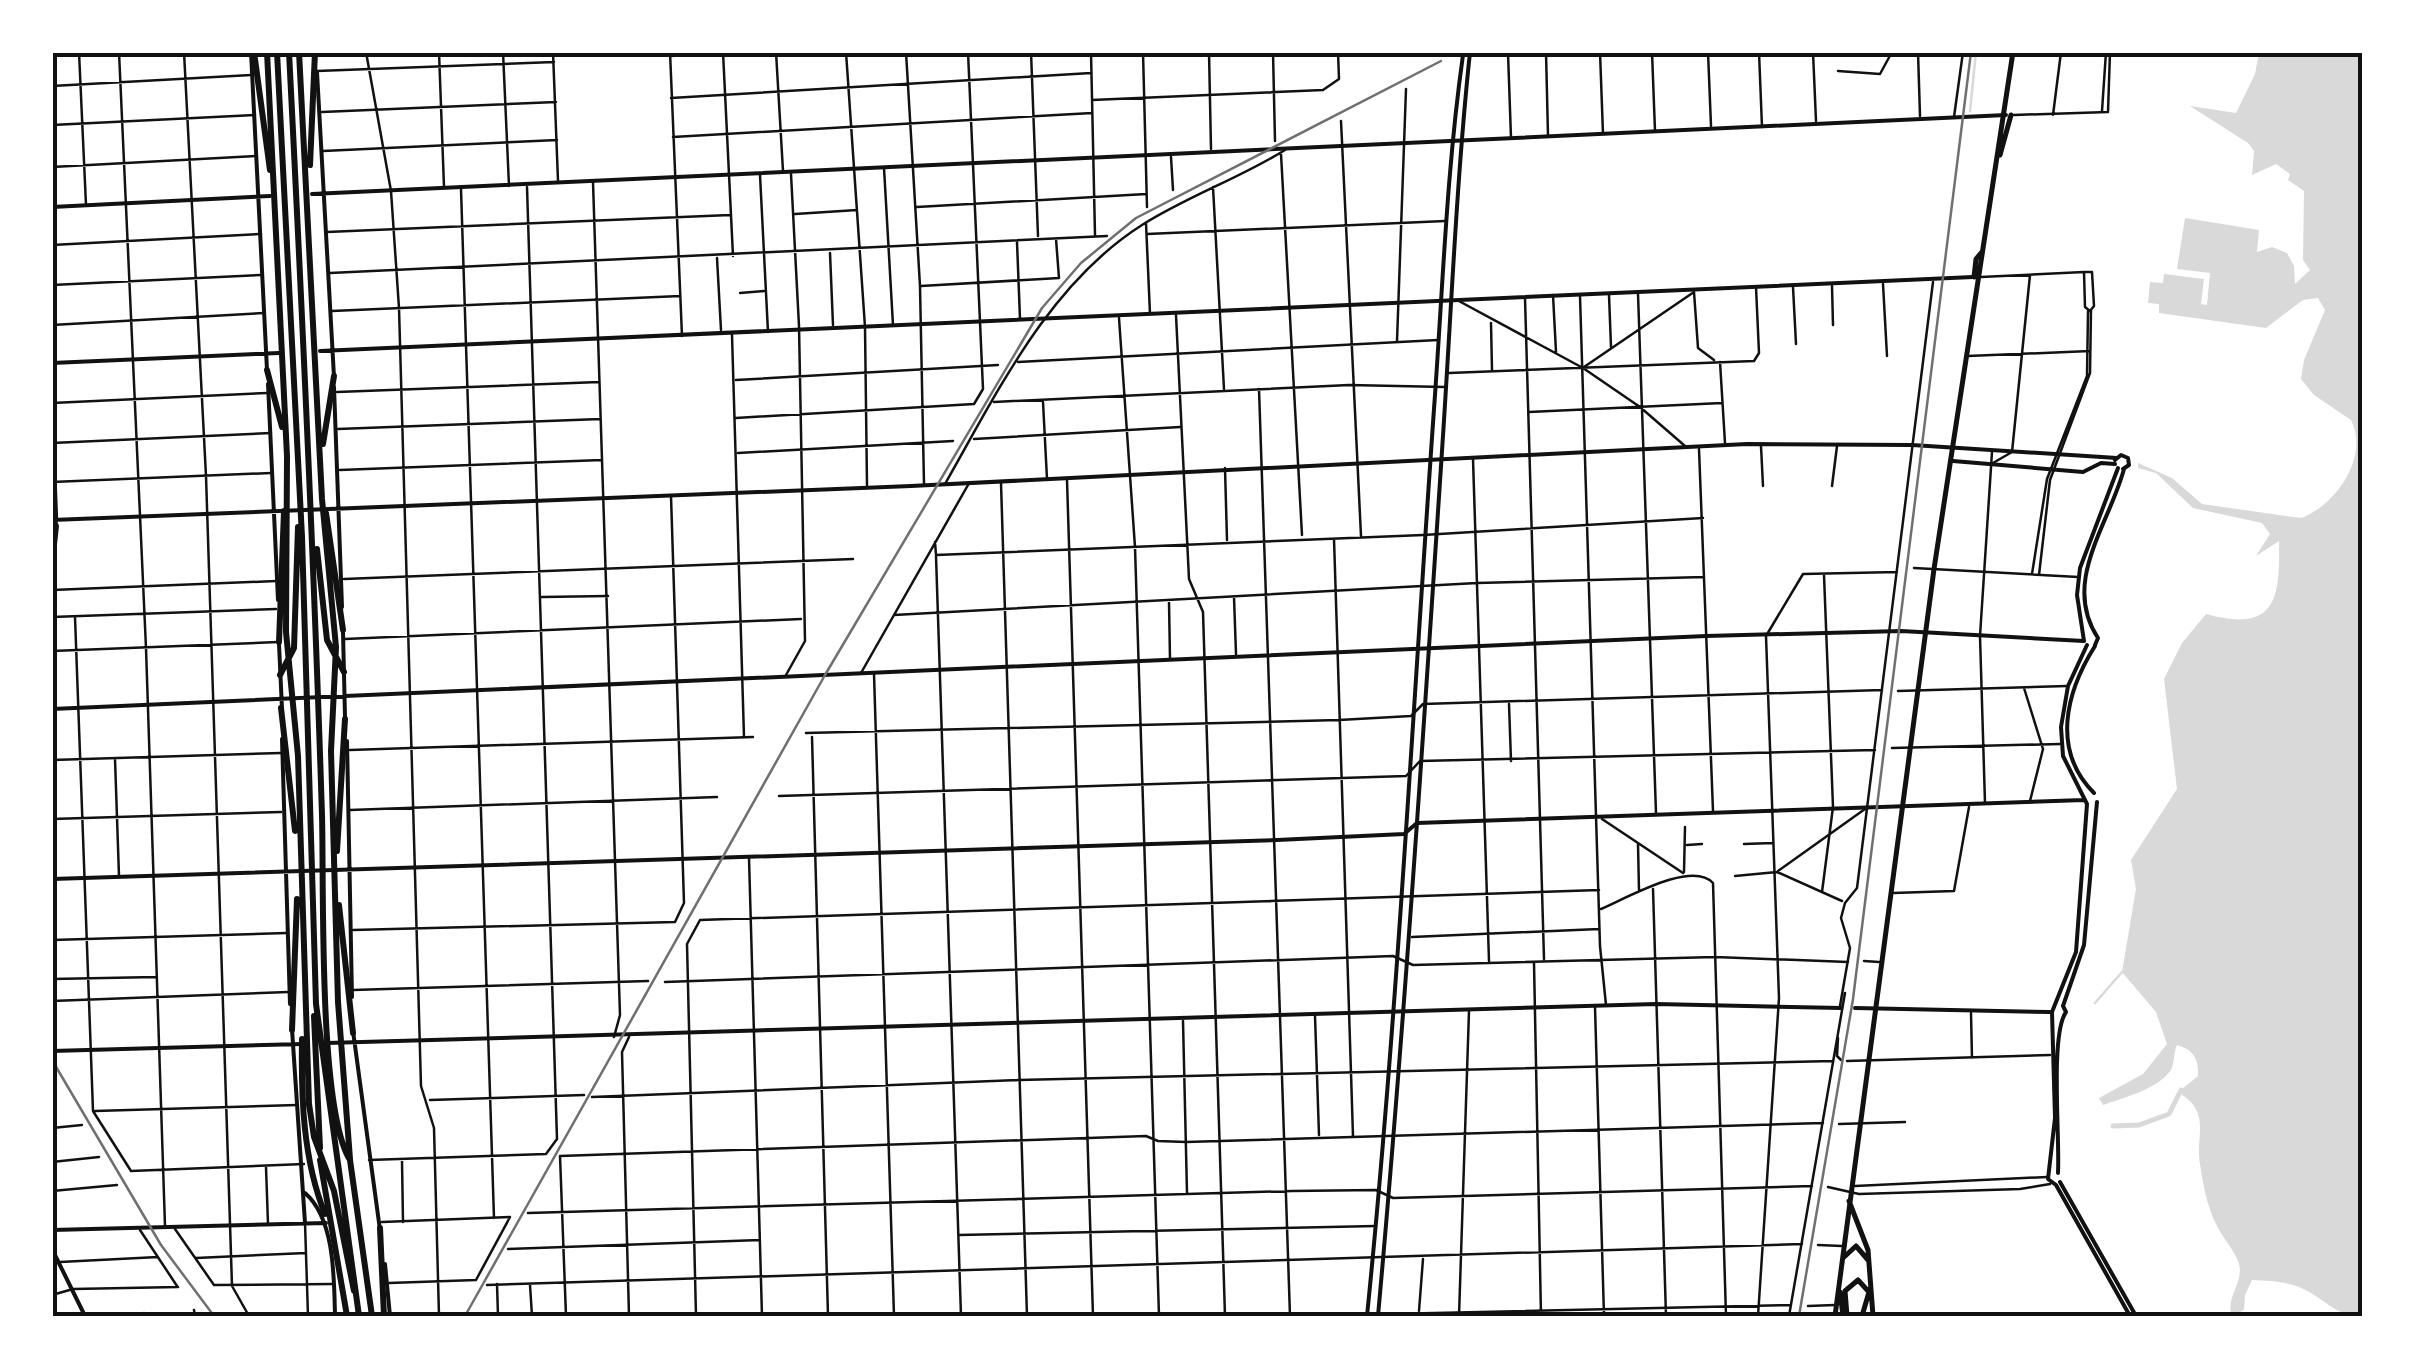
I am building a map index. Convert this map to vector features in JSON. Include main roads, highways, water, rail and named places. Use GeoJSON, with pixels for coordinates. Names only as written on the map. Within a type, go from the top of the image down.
{"type":"FeatureCollection","features":[{"type":"Feature","properties":{"kind":"highway"},"geometry":{"type":"LineString","coordinates":[[252,52],[273,195]]}},
{"type":"Feature","properties":{"kind":"highway"},"geometry":{"type":"LineString","coordinates":[[267,52],[288,456],[286,632],[298,756],[292,1030]]}},
{"type":"Feature","properties":{"kind":"highway"},"geometry":{"type":"LineString","coordinates":[[277,52],[300,516],[316,1004],[358,1314]]}},
{"type":"Feature","properties":{"kind":"highway"},"geometry":{"type":"LineString","coordinates":[[289,52],[313,530],[329,1037],[340,1138],[350,1160]]}},
{"type":"Feature","properties":{"kind":"highway"},"geometry":{"type":"LineString","coordinates":[[300,52],[322,499],[336,658],[330,751],[334,880],[350,1160],[372,1316]]}},
{"type":"Feature","properties":{"kind":"highway"},"geometry":{"type":"LineString","coordinates":[[309,195],[315,52]]}},
{"type":"Feature","properties":{"kind":"highway"},"geometry":{"type":"LineString","coordinates":[[267,370],[288,456]]}},
{"type":"Feature","properties":{"kind":"highway"},"geometry":{"type":"LineString","coordinates":[[322,480],[324,430],[334,376]]}},
{"type":"Feature","properties":{"kind":"highway"},"geometry":{"type":"LineString","coordinates":[[279,642],[288,485]]}},
{"type":"Feature","properties":{"kind":"highway"},"geometry":{"type":"LineString","coordinates":[[322,499],[343,634]]}},
{"type":"Feature","properties":{"kind":"highway"},"geometry":{"type":"LineString","coordinates":[[282,670],[294,648],[295,544],[300,516]]}},
{"type":"Feature","properties":{"kind":"highway"},"geometry":{"type":"LineString","coordinates":[[313,530],[332,654],[342,670]]}},
{"type":"Feature","properties":{"kind":"highway"},"geometry":{"type":"LineString","coordinates":[[283,702],[314,1136],[326,1168],[358,1314]]}},
{"type":"Feature","properties":{"kind":"highway"},"geometry":{"type":"LineString","coordinates":[[334,867],[345,719]]}},
{"type":"Feature","properties":{"kind":"highway"},"geometry":{"type":"LineString","coordinates":[[334,880],[353,1033]]}},
{"type":"Feature","properties":{"kind":"highway"},"geometry":{"type":"LineString","coordinates":[[316,1004],[312,1025],[321,1173],[346,1316]]}},
{"type":"Feature","properties":{"kind":"highway"},"geometry":{"type":"LineString","coordinates":[[304,1008],[302,1084],[310,1163],[334,1232]]}},
{"type":"Feature","properties":{"kind":"highway"},"geometry":{"type":"LineString","coordinates":[[380,1225],[387,1316]]}},
{"type":"Feature","properties":{"kind":"main road"},"geometry":{"type":"LineString","coordinates":[[1835,1316],[1879,962],[1968,356],[1976,259],[1983,251],[2007,115],[2013,52]]}},
{"type":"Feature","properties":{"kind":"main road"},"geometry":{"type":"LineString","coordinates":[[1848,1198],[1871,1268],[1873,1316]]}},
{"type":"Feature","properties":{"kind":"main road"},"geometry":{"type":"LineString","coordinates":[[1841,1264],[1856,1246],[1871,1268]]}},
{"type":"Feature","properties":{"kind":"main road"},"geometry":{"type":"LineString","coordinates":[[1845,1316],[1845,1290],[1855,1280],[1868,1290],[1862,1316]]}},
{"type":"Feature","properties":{"kind":"main road"},"geometry":{"type":"LineString","coordinates":[[1839,1284],[1845,1316]]}},
{"type":"Feature","properties":{"kind":"waterway"},"geometry":{"type":"LineString","coordinates":[[1970,111],[1976,52]]}},
{"type":"Feature","properties":{"kind":"waterway"},"geometry":{"type":"LineString","coordinates":[[2095,1003],[2122,972]]}},
{"type":"Feature","properties":{"kind":"waterway"},"geometry":{"type":"LineString","coordinates":[[2113,1126],[2139,1125],[2169,1114],[2181,1090]]}},
{"type":"Feature","properties":{"kind":"railway"},"geometry":{"type":"LineString","coordinates":[[1799,1316],[1853,999],[1971,52]]}},
{"type":"Feature","properties":{"kind":"railway"},"geometry":{"type":"LineString","coordinates":[[465,1316],[825,675],[1042,308],[1081,263],[1136,218],[1441,61]]}},
{"type":"Feature","properties":{"kind":"railway"},"geometry":{"type":"LineString","coordinates":[[52,1060],[161,1245],[214,1316]]}}]}
